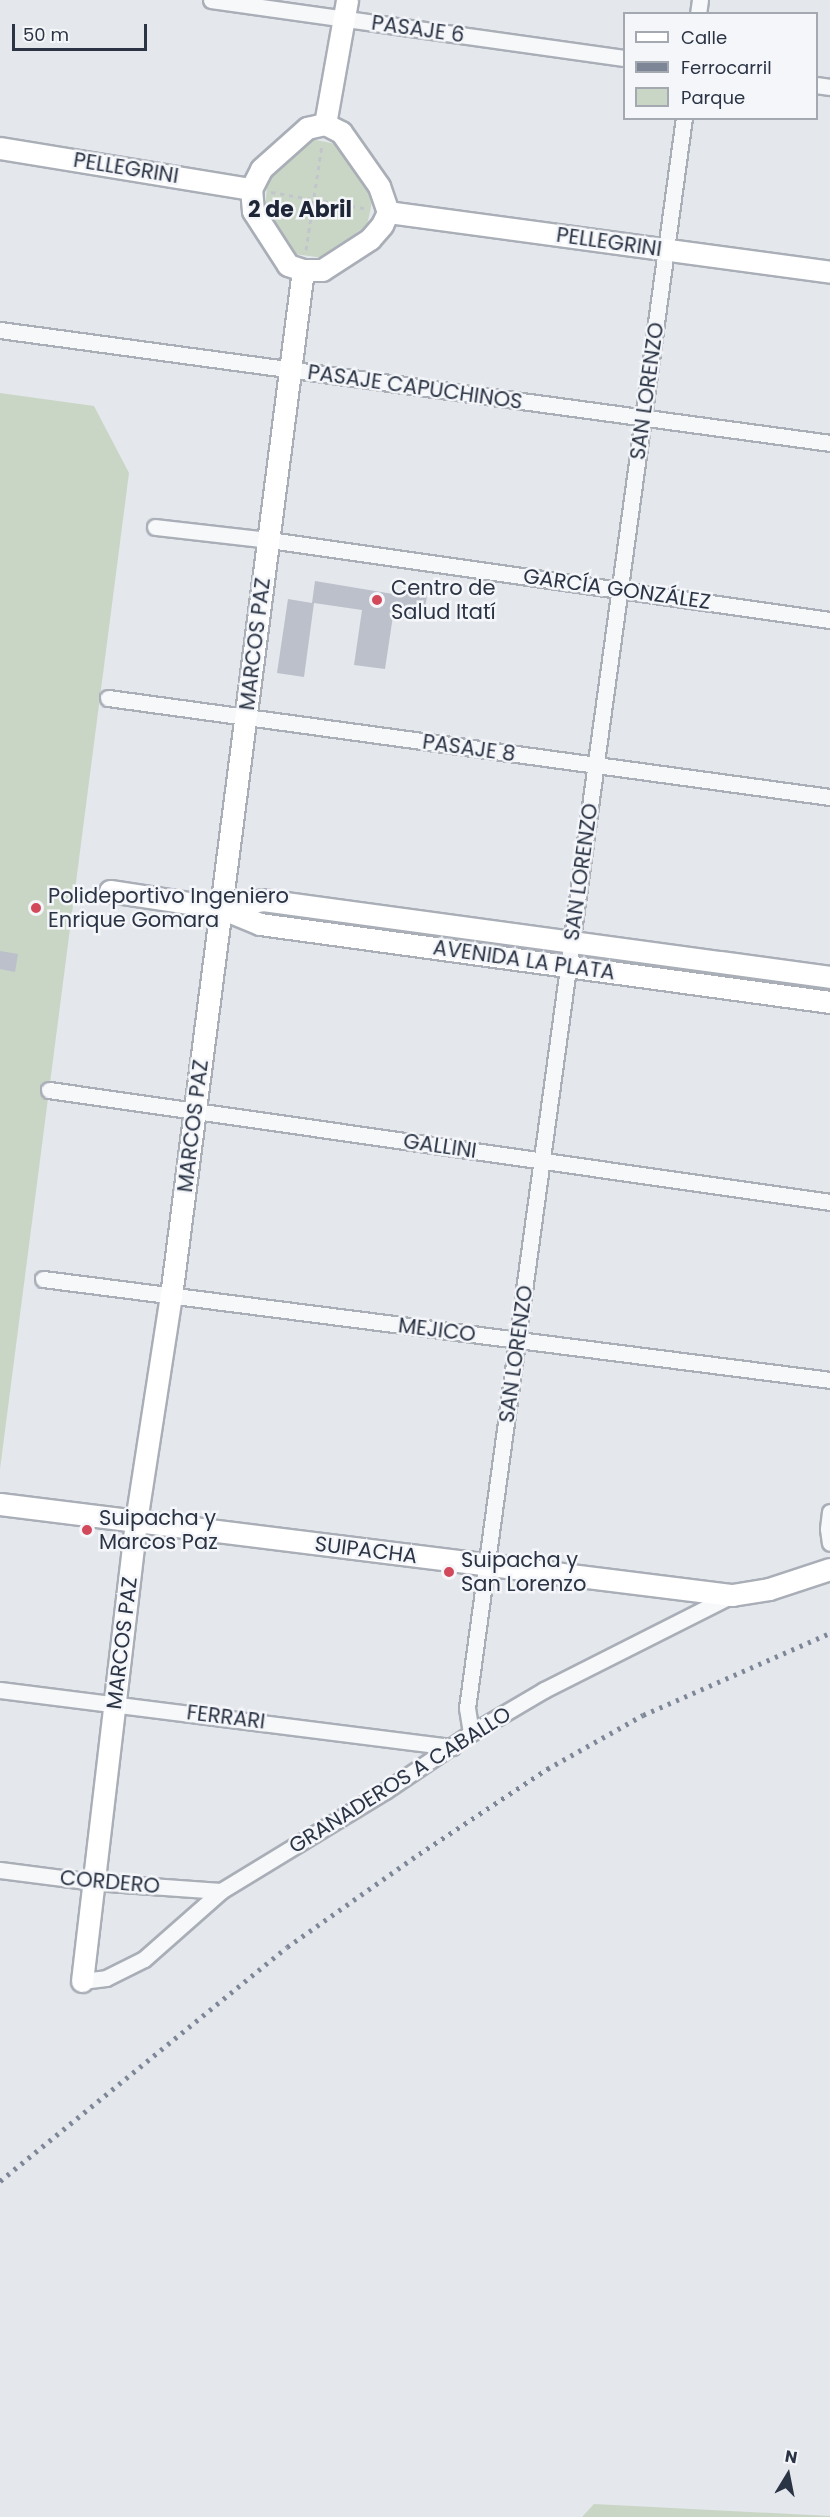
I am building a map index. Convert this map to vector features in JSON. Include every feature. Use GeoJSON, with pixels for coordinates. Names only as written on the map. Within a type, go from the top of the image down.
{"type":"FeatureCollection","features":[{"type":"Feature","properties":{"kind":"street","name":"PASAJE 6"},"geometry":{"type":"LineString","coordinates":[[211,0],[346,9],[623,58]]}},
{"type":"Feature","properties":{"kind":"street"},"geometry":{"type":"LineString","coordinates":[[325,124],[346,9]]}},
{"type":"Feature","properties":{"kind":"street","name":"SAN LORENZO"},"geometry":{"type":"LineString","coordinates":[[471,1733],[467,1708],[684,120]]}},
{"type":"Feature","properties":{"kind":"street"},"geometry":{"type":"LineString","coordinates":[[325,124],[341,132],[379,186],[388,212],[382,225],[370,239],[322,270],[303,270],[288,265],[253,211],[251,189],[261,169],[307,128],[325,124]]}},
{"type":"Feature","properties":{"kind":"street","name":"PELLEGRINI"},"geometry":{"type":"LineString","coordinates":[[0,148],[251,189]]}},
{"type":"Feature","properties":{"kind":"street","name":"PELLEGRINI"},"geometry":{"type":"LineString","coordinates":[[388,212],[830,272]]}},
{"type":"Feature","properties":{"kind":"street","name":"MARCOS PAZ"},"geometry":{"type":"LineString","coordinates":[[82,1981],[136,1521],[171,1296],[303,270]]}},
{"type":"Feature","properties":{"kind":"street","name":"PASAJE CAPUCHINOS"},"geometry":{"type":"LineString","coordinates":[[0,330],[830,443]]}},
{"type":"Feature","properties":{"kind":"street","name":"GARCÍA GONZÁLEZ"},"geometry":{"type":"LineString","coordinates":[[155,527],[269,540],[830,620]]}},
{"type":"Feature","properties":{"kind":"street","name":"PASAJE 8"},"geometry":{"type":"LineString","coordinates":[[108,698],[830,797]]}},
{"type":"Feature","properties":{"kind":"street","name":"AVENIDA LA PLATA"},"geometry":{"type":"LineString","coordinates":[[110,891],[221,908],[260,924],[830,1002]]}},
{"type":"Feature","properties":{"kind":"street","name":"AVENIDA LA PLATA"},"geometry":{"type":"LineString","coordinates":[[221,908],[263,900],[830,977]]}},
{"type":"Feature","properties":{"kind":"street","name":"GALLINI"},"geometry":{"type":"LineString","coordinates":[[49,1090],[830,1202]]}},
{"type":"Feature","properties":{"kind":"street","name":"MEJICO"},"geometry":{"type":"LineString","coordinates":[[43,1279],[830,1380]]}},
{"type":"Feature","properties":{"kind":"street","name":"SUIPACHA"},"geometry":{"type":"LineString","coordinates":[[0,1503],[732,1595],[769,1589],[830,1569]]}},
{"type":"Feature","properties":{"kind":"street"},"geometry":{"type":"LineString","coordinates":[[830,1512],[828,1529],[830,1543]]}},
{"type":"Feature","properties":{"kind":"street","name":"GRANADEROS A CABALLO"},"geometry":{"type":"LineString","coordinates":[[82,1981],[106,1978],[144,1959],[221,1892],[471,1733],[544,1690],[732,1595]]}},
{"type":"Feature","properties":{"kind":"street","name":"FERRARI"},"geometry":{"type":"LineString","coordinates":[[0,1690],[452,1747]]}},
{"type":"Feature","properties":{"kind":"street","name":"CORDERO"},"geometry":{"type":"LineString","coordinates":[[0,1870],[94,1882],[221,1892]]}},
{"type":"Feature","properties":{"kind":"path"},"geometry":{"type":"LineString","coordinates":[[303,270],[325,124]]}},
{"type":"Feature","properties":{"kind":"path"},"geometry":{"type":"LineString","coordinates":[[251,189],[388,212]]}},
{"type":"Feature","properties":{"kind":"green space"},"geometry":{"type":"Polygon","coordinates":[[[311,139],[336,144],[373,198],[367,225],[323,258],[295,254],[264,215],[268,179],[311,139]]]}},
{"type":"Feature","properties":{"kind":"green space","name":"Polideportivo Ingeniero Enrique Gomara"},"geometry":{"type":"Polygon","coordinates":[[[0,393],[94,406],[129,473],[0,1469],[0,393]]]}},
{"type":"Feature","properties":{"kind":"green space"},"geometry":{"type":"Polygon","coordinates":[[[594,2504],[830,2516],[830,2517],[582,2517],[594,2504]]]}},
{"type":"Feature","properties":{"kind":"building"},"geometry":{"type":"Polygon","coordinates":[[[315,581],[393,594],[393,591],[427,596],[423,620],[393,616],[385,669],[354,665],[362,610],[314,603],[304,677],[277,673],[288,599],[312,603],[315,581]]]}},
{"type":"Feature","properties":{"kind":"building"},"geometry":{"type":"Polygon","coordinates":[[[0,951],[18,954],[15,972],[0,969],[0,951]]]}},
{"type":"Feature","properties":{"kind":"railway"},"geometry":{"type":"LineString","coordinates":[[0,2181],[287,1947],[419,1854],[547,1769],[643,1715],[830,1633]]}},
{"type":"Feature","properties":{"kind":"place","name":"Centro de Salud Itatí"},"geometry":{"type":"Point","coordinates":[377,600]}},
{"type":"Feature","properties":{"kind":"place","name":"Polideportivo Ingeniero Enrique Gomara"},"geometry":{"type":"Point","coordinates":[36,908]}},
{"type":"Feature","properties":{"kind":"place","name":"Suipacha y Marcos Paz"},"geometry":{"type":"Point","coordinates":[87,1530]}},
{"type":"Feature","properties":{"kind":"place","name":"Suipacha y San Lorenzo"},"geometry":{"type":"Point","coordinates":[449,1572]}},
{"type":"Feature","properties":{"kind":"district","name":"2 de Abril"},"geometry":{"type":"Point","coordinates":[300,210]}}]}
